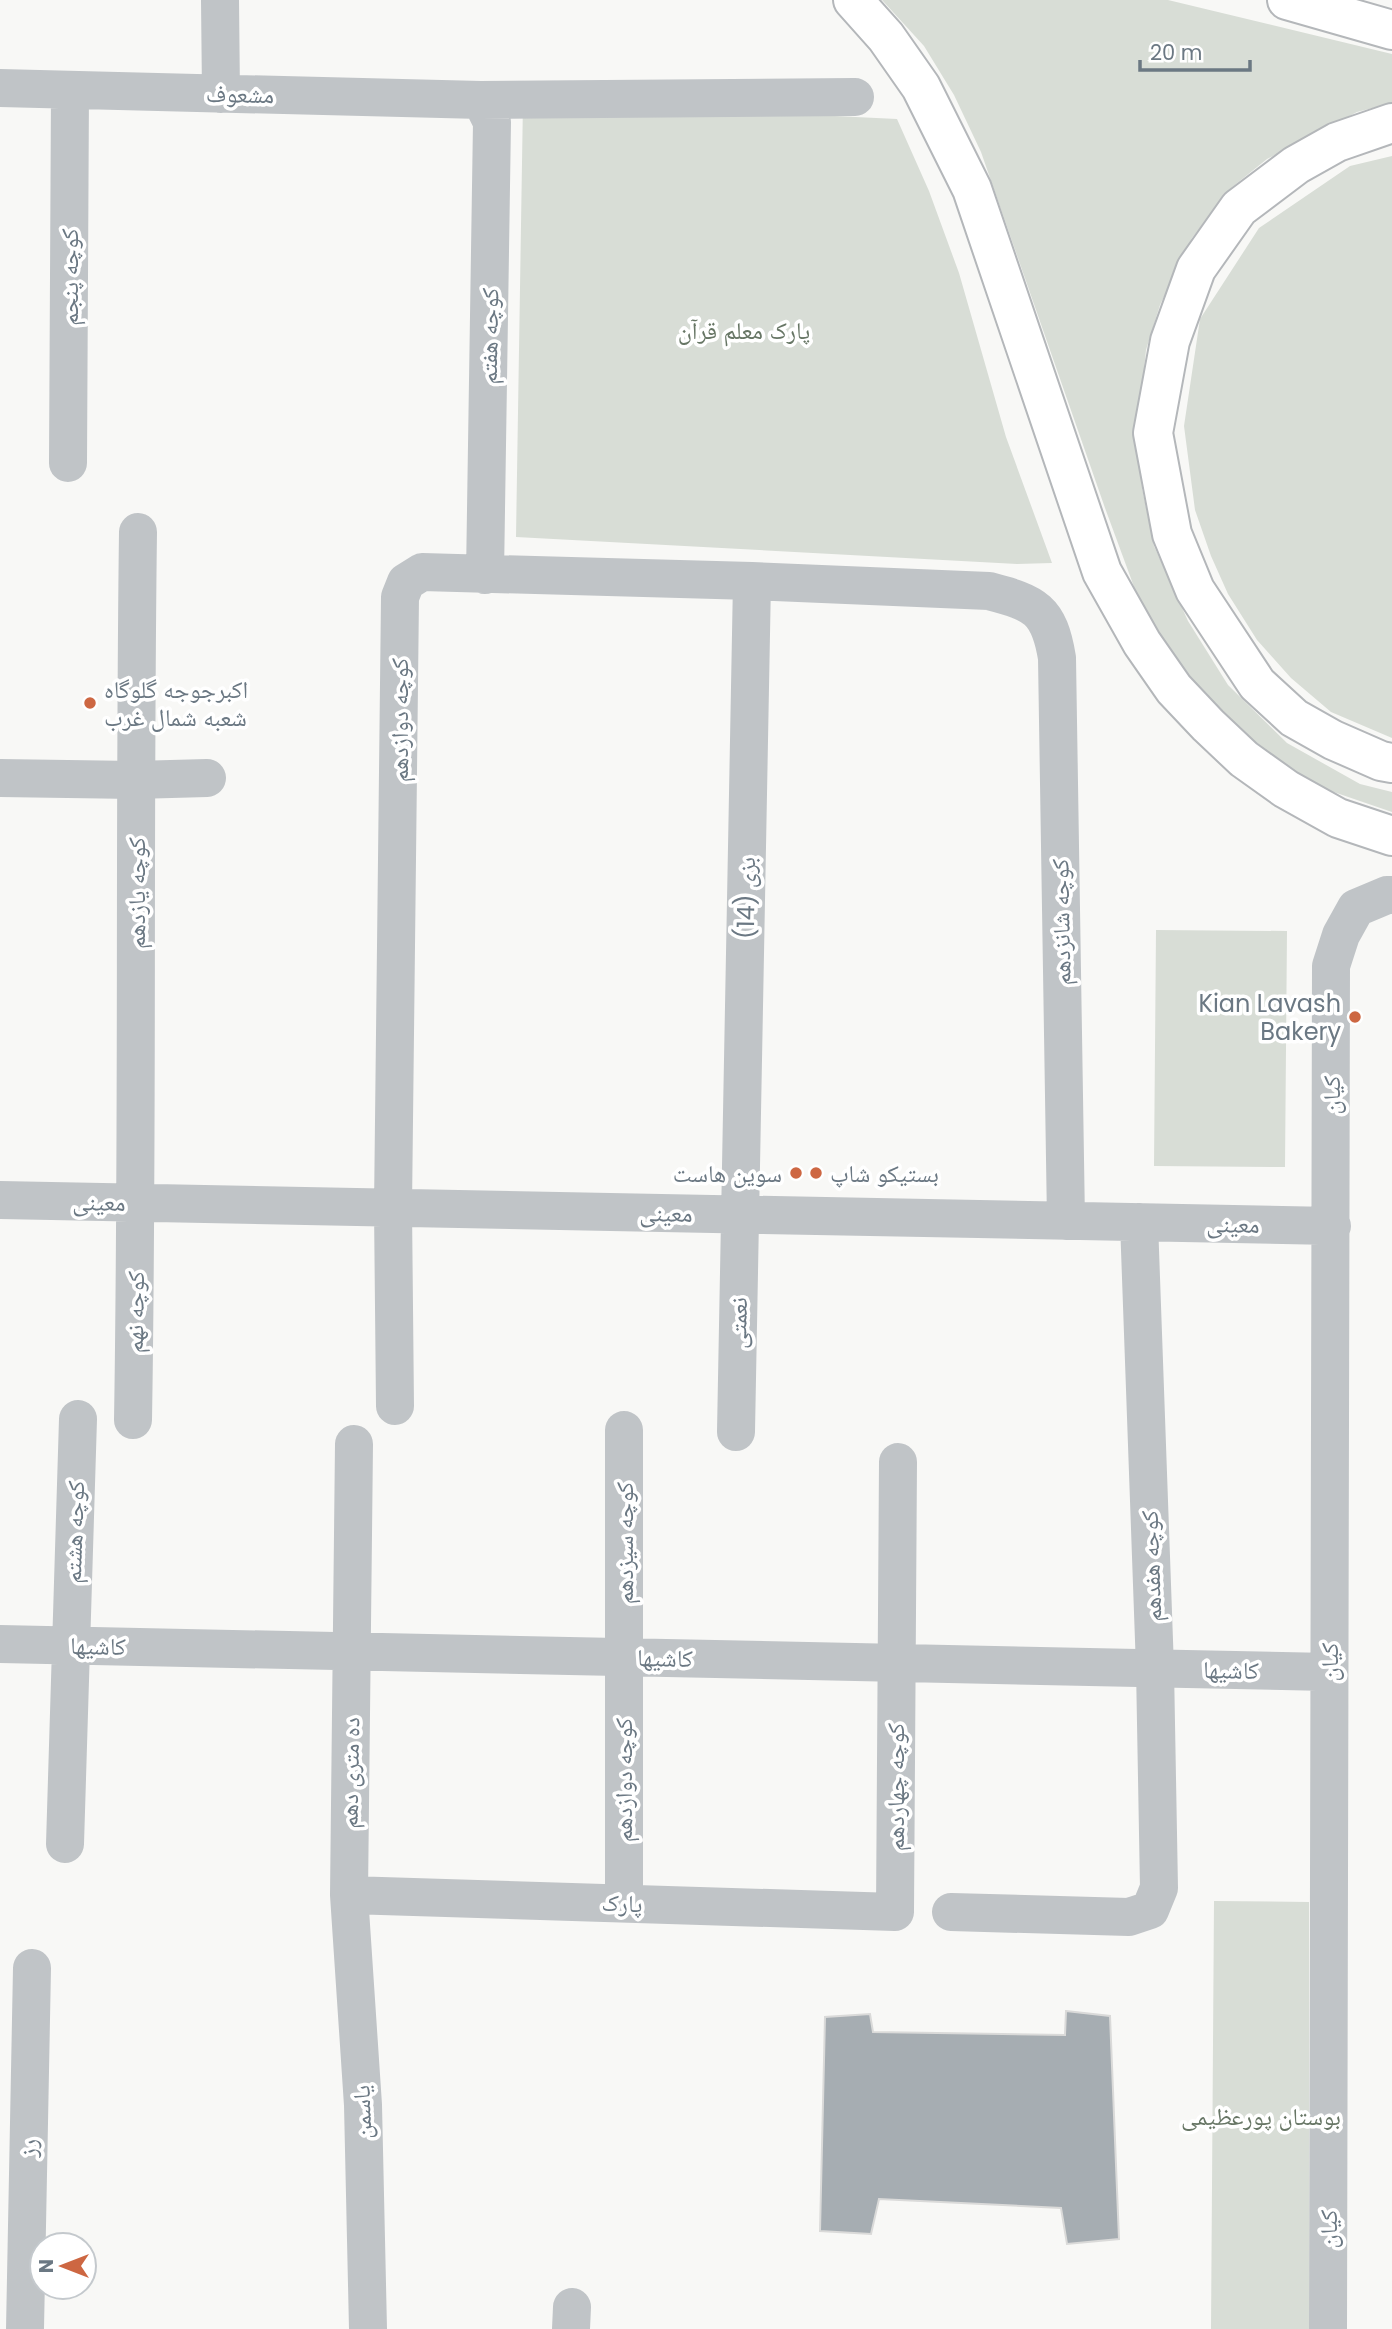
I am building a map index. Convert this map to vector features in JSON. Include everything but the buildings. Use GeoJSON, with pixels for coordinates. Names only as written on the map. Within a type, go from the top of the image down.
{"type":"FeatureCollection","features":[{"type":"Feature","properties":{"kind":"highway"},"geometry":{"type":"LineString","coordinates":[[853,0],[886,37],[921,87],[972,190],[1102,572],[1142,643],[1174,689],[1244,759],[1286,789],[1338,818],[1392,836]]}},
{"type":"Feature","properties":{"kind":"highway"},"geometry":{"type":"LineString","coordinates":[[1287,0],[1392,30]]}},
{"type":"Feature","properties":{"kind":"highway"},"geometry":{"type":"LineString","coordinates":[[1392,123],[1337,142],[1296,165],[1240,208],[1196,269],[1170,341],[1153,433],[1172,534],[1195,590],[1257,684],[1294,718],[1334,740],[1381,761],[1392,763]]}},
{"type":"Feature","properties":{"kind":"street"},"geometry":{"type":"LineString","coordinates":[[220,0],[221,94]]}},
{"type":"Feature","properties":{"kind":"street","name":"مشعوف"},"geometry":{"type":"LineString","coordinates":[[0,88],[481,100],[855,97]]}},
{"type":"Feature","properties":{"kind":"street","name":"کوچه پنجم"},"geometry":{"type":"LineString","coordinates":[[68,463],[70,90]]}},
{"type":"Feature","properties":{"kind":"street","name":"کوچه هفتم"},"geometry":{"type":"LineString","coordinates":[[481,100],[492,122],[485,575]]}},
{"type":"Feature","properties":{"kind":"street"},"geometry":{"type":"LineString","coordinates":[[135,780],[138,531]]}},
{"type":"Feature","properties":{"kind":"street","name":"کوچه دوازدهم"},"geometry":{"type":"LineString","coordinates":[[395,1406],[393,1208],[400,597],[406,582],[422,572],[989,591],[1024,600],[1038,610],[1048,625]]}},
{"type":"Feature","properties":{"kind":"street","name":"بزی (14)"},"geometry":{"type":"LineString","coordinates":[[740,1214],[752,581]]}},
{"type":"Feature","properties":{"kind":"street","name":"کوچه شانزدهم"},"geometry":{"type":"LineString","coordinates":[[1048,625],[1057,658],[1066,1221]]}},
{"type":"Feature","properties":{"kind":"street"},"geometry":{"type":"LineString","coordinates":[[0,778],[207,778]]}},
{"type":"Feature","properties":{"kind":"street","name":"کوچه یازدهم"},"geometry":{"type":"LineString","coordinates":[[135,780],[137,1203]]}},
{"type":"Feature","properties":{"kind":"street","name":"کیان"},"geometry":{"type":"LineString","coordinates":[[1328,2329],[1331,966],[1341,935],[1356,908],[1392,895]]}},
{"type":"Feature","properties":{"kind":"street","name":"معینی"},"geometry":{"type":"LineString","coordinates":[[0,1200],[1332,1226]]}},
{"type":"Feature","properties":{"kind":"street","name":"کوچه نهم"},"geometry":{"type":"LineString","coordinates":[[133,1420],[137,1203]]}},
{"type":"Feature","properties":{"kind":"street","name":"نعمتی"},"geometry":{"type":"LineString","coordinates":[[736,1432],[740,1214]]}},
{"type":"Feature","properties":{"kind":"street","name":"کوچه هفدهم"},"geometry":{"type":"LineString","coordinates":[[951,1912],[1129,1917],[1150,1910],[1159,1888],[1155,1668],[1139,1222]]}},
{"type":"Feature","properties":{"kind":"street","name":"کوچه هشتم"},"geometry":{"type":"LineString","coordinates":[[71,1645],[78,1419]]}},
{"type":"Feature","properties":{"kind":"street","name":"کوچه سیزدهم"},"geometry":{"type":"LineString","coordinates":[[623,1657],[624,1430]]}},
{"type":"Feature","properties":{"kind":"street","name":"ده متری دهم"},"geometry":{"type":"LineString","coordinates":[[349,1895],[354,1444]]}},
{"type":"Feature","properties":{"kind":"street","name":"کوچه چهاردهم"},"geometry":{"type":"LineString","coordinates":[[895,1912],[898,1462]]}},
{"type":"Feature","properties":{"kind":"street","name":"کاشیها"},"geometry":{"type":"LineString","coordinates":[[0,1644],[1329,1672]]}},
{"type":"Feature","properties":{"kind":"street"},"geometry":{"type":"LineString","coordinates":[[65,1844],[71,1645]]}},
{"type":"Feature","properties":{"kind":"street","name":"کوچه دوازدهم"},"geometry":{"type":"LineString","coordinates":[[623,1657],[624,1903]]}},
{"type":"Feature","properties":{"kind":"street","name":"پارک"},"geometry":{"type":"LineString","coordinates":[[349,1895],[895,1912]]}},
{"type":"Feature","properties":{"kind":"street","name":"یاسمن"},"geometry":{"type":"LineString","coordinates":[[349,1895],[363,2105],[368,2329]]}},
{"type":"Feature","properties":{"kind":"street","name":"رز"},"geometry":{"type":"LineString","coordinates":[[25,2329],[32,1968]]}},
{"type":"Feature","properties":{"kind":"green space"},"geometry":{"type":"Polygon","coordinates":[[[882,0],[1168,0],[1392,54],[1392,103],[1357,112],[1267,159],[1231,188],[1192,238],[1160,305],[1146,350],[1139,421],[1142,488],[1154,546],[1188,621],[1228,685],[1287,743],[1360,784],[1392,792],[1392,812],[1322,788],[1287,768],[1245,737],[1200,694],[1166,650],[1140,603],[981,152],[954,95],[924,46],[882,0]]]}},
{"type":"Feature","properties":{"kind":"green space","name":"پارک معلم قرآن"},"geometry":{"type":"Polygon","coordinates":[[[523,101],[897,119],[929,191],[959,273],[1006,437],[1052,563],[1017,564],[516,537],[523,101]]]}},
{"type":"Feature","properties":{"kind":"green space"},"geometry":{"type":"Polygon","coordinates":[[[1392,156],[1392,738],[1331,712],[1291,678],[1257,640],[1228,594],[1195,510],[1184,426],[1200,319],[1259,228],[1350,166],[1392,156]]]}},
{"type":"Feature","properties":{"kind":"green space"},"geometry":{"type":"Polygon","coordinates":[[[1156,930],[1287,931],[1285,1167],[1154,1166],[1156,930]]]}},
{"type":"Feature","properties":{"kind":"green space","name":"بوستان پورعظیمی"},"geometry":{"type":"Polygon","coordinates":[[[1214,1901],[1309,1902],[1309,2329],[1211,2329],[1214,1901]]]}},
{"type":"Feature","properties":{"kind":"place","name":"اکبرجوجه گلوگاه شعبه شمال غرب"},"geometry":{"type":"Point","coordinates":[90,703]}},
{"type":"Feature","properties":{"kind":"place","name":"Kian Lavash Bakery"},"geometry":{"type":"Point","coordinates":[1355,1017]}},
{"type":"Feature","properties":{"kind":"place","name":"سوین هاست"},"geometry":{"type":"Point","coordinates":[796,1173]}},
{"type":"Feature","properties":{"kind":"place","name":"بستیکو شاپ"},"geometry":{"type":"Point","coordinates":[816,1173]}}]}
